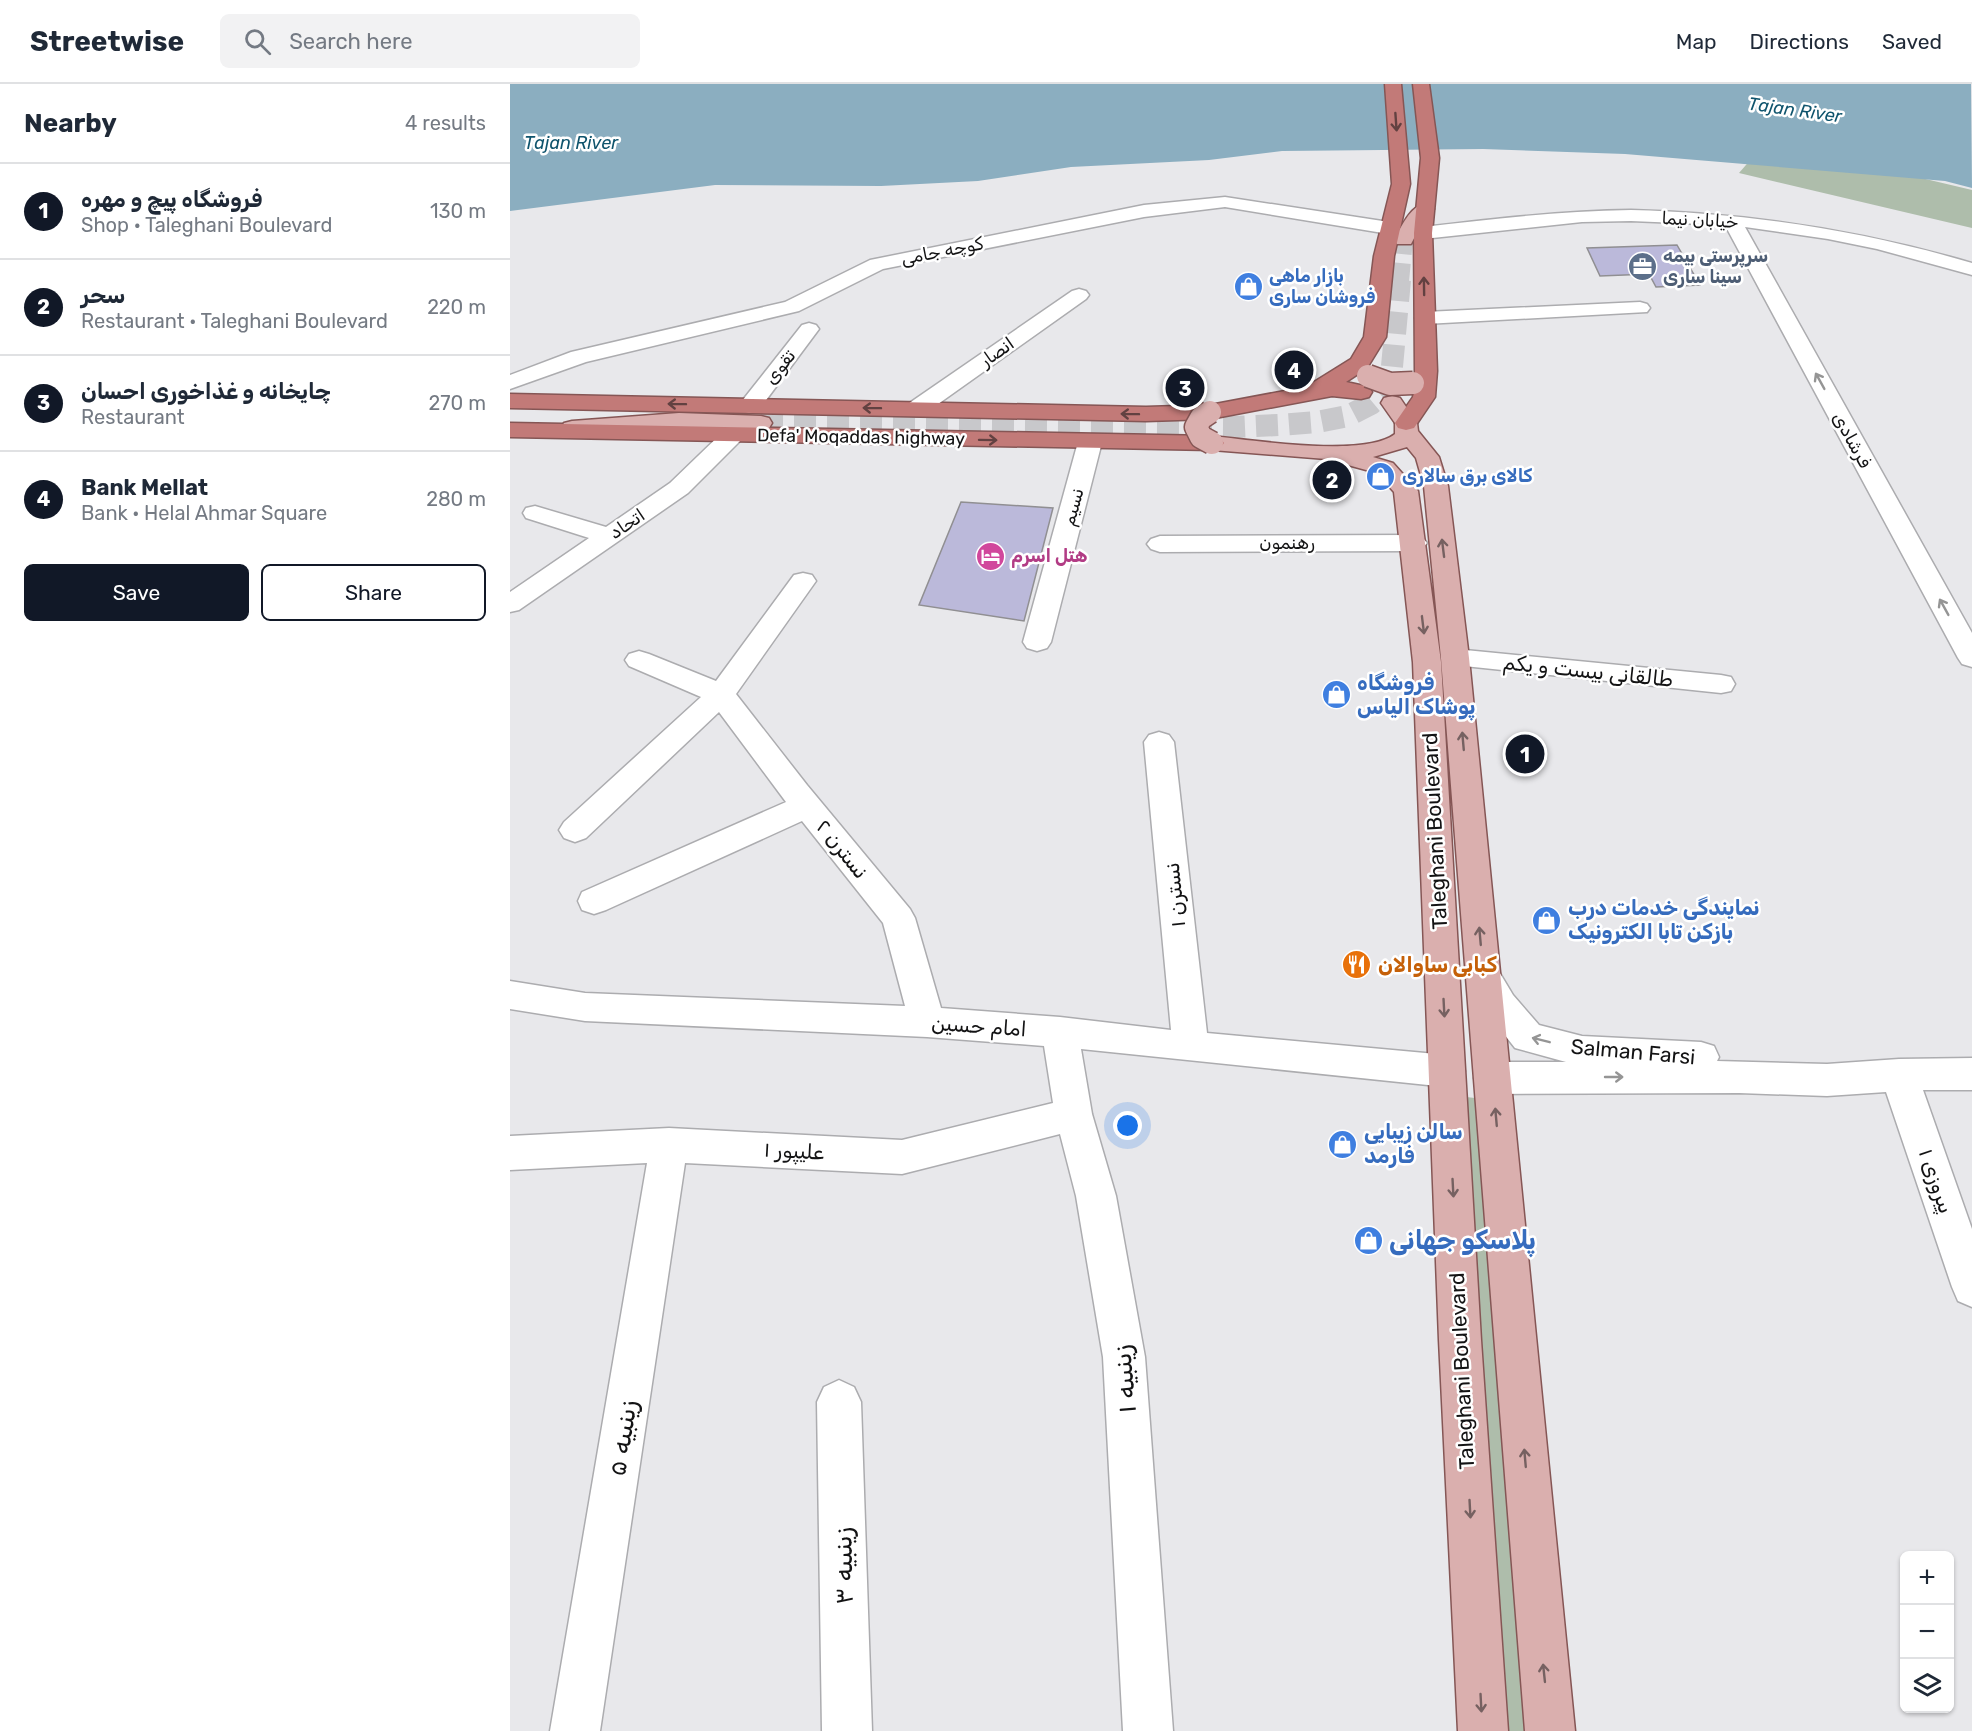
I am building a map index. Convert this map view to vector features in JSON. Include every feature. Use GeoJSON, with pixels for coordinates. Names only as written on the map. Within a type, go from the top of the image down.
{"type":"FeatureCollection","features":[{"type":"Feature","properties":{"kind":"highway"},"geometry":{"type":"LineString","coordinates":[[1313,391],[1340,388],[1363,376],[1375,337],[1396,234],[1401,184],[1393,84]]}},
{"type":"Feature","properties":{"kind":"highway"},"geometry":{"type":"LineString","coordinates":[[1407,428],[1424,397],[1420,376],[1425,318],[1423,233],[1430,158],[1422,84]]}},
{"type":"Feature","properties":{"kind":"highway"},"geometry":{"type":"LineString","coordinates":[[1313,391],[1343,375],[1363,376]]}},
{"type":"Feature","properties":{"kind":"highway","name":"Defa' Moqaddas highway"},"geometry":{"type":"LineString","coordinates":[[510,400],[756,414],[916,409],[1160,413],[1210,412],[1313,391]]}},
{"type":"Feature","properties":{"kind":"highway","name":"Defa' Moqaddas highway"},"geometry":{"type":"LineString","coordinates":[[510,429],[1212,443]]}},
{"type":"Feature","properties":{"kind":"main road"},"geometry":{"type":"LineString","coordinates":[[1396,234],[1425,209]]}},
{"type":"Feature","properties":{"kind":"main road"},"geometry":{"type":"LineString","coordinates":[[1363,376],[1380,383],[1400,386],[1420,376]]}},
{"type":"Feature","properties":{"kind":"main road","name":"Taleghani Boulevard"},"geometry":{"type":"LineString","coordinates":[[1363,376],[1392,403],[1427,457],[1436,486],[1455,658],[1550,1731]]}},
{"type":"Feature","properties":{"kind":"main road"},"geometry":{"type":"LineString","coordinates":[[1210,412],[1201,418],[1197,428],[1202,437],[1212,443],[1363,453],[1380,451],[1400,443],[1405,439],[1407,428]]}},
{"type":"Feature","properties":{"kind":"main road"},"geometry":{"type":"LineString","coordinates":[[1160,413],[1183,427],[1160,442]]}},
{"type":"Feature","properties":{"kind":"main road"},"geometry":{"type":"LineString","coordinates":[[543,430],[756,414]]}},
{"type":"Feature","properties":{"kind":"main road","name":"Taleghani Boulevard"},"geometry":{"type":"LineString","coordinates":[[1327,452],[1385,468],[1406,491],[1414,543],[1427,662],[1483,1731]]}},
{"type":"Feature","properties":{"kind":"main road"},"geometry":{"type":"LineString","coordinates":[[1446,1058],[1492,1078]]}},
{"type":"Feature","properties":{"kind":"street","name":"کوچه جامی"},"geometry":{"type":"LineString","coordinates":[[510,382],[579,357],[792,307],[877,264],[1144,211],[1225,202],[1396,234]]}},
{"type":"Feature","properties":{"kind":"street","name":"خیابان نیما"},"geometry":{"type":"LineString","coordinates":[[1423,233],[1581,216],[1700,218],[1798,229],[1889,246],[1971,270]]}},
{"type":"Feature","properties":{"kind":"street","name":"فرشادی"},"geometry":{"type":"LineString","coordinates":[[1732,221],[1972,658]]}},
{"type":"Feature","properties":{"kind":"street","name":"انصار"},"geometry":{"type":"LineString","coordinates":[[916,409],[1079,296]]}},
{"type":"Feature","properties":{"kind":"street"},"geometry":{"type":"LineString","coordinates":[[1425,318],[1640,308]]}},
{"type":"Feature","properties":{"kind":"street","name":"تقوی"},"geometry":{"type":"LineString","coordinates":[[756,414],[809,329]]}},
{"type":"Feature","properties":{"kind":"street","name":"اتحاد"},"geometry":{"type":"LineString","coordinates":[[510,604],[679,489],[734,434]]}},
{"type":"Feature","properties":{"kind":"street","name":"نسیم"},"geometry":{"type":"LineString","coordinates":[[1037,642],[1090,442]]}},
{"type":"Feature","properties":{"kind":"street"},"geometry":{"type":"LineString","coordinates":[[535,513],[609,536]]}},
{"type":"Feature","properties":{"kind":"street","name":"رهنمون"},"geometry":{"type":"LineString","coordinates":[[1160,544],[1414,543]]}},
{"type":"Feature","properties":{"kind":"street"},"geometry":{"type":"LineString","coordinates":[[575,830],[722,694],[803,581]]}},
{"type":"Feature","properties":{"kind":"street","name":"طالقانی بیست و یکم"},"geometry":{"type":"LineString","coordinates":[[1455,658],[1721,684]]}},
{"type":"Feature","properties":{"kind":"street"},"geometry":{"type":"LineString","coordinates":[[639,660],[722,694]]}},
{"type":"Feature","properties":{"kind":"street","name":"نسترن ۲"},"geometry":{"type":"LineString","coordinates":[[722,694],[807,806],[898,918],[927,1022]]}},
{"type":"Feature","properties":{"kind":"street","name":"نسترن ۱"},"geometry":{"type":"LineString","coordinates":[[1159,742],[1191,1047]]}},
{"type":"Feature","properties":{"kind":"street"},"geometry":{"type":"LineString","coordinates":[[594,901],[807,806]]}},
{"type":"Feature","properties":{"kind":"street","name":"Salman Farsi"},"geometry":{"type":"LineString","coordinates":[[1483,975],[1501,1005],[1528,1037],[1582,1051],[1698,1055],[1740,1077]]}},
{"type":"Feature","properties":{"kind":"street","name":"امام حسین"},"geometry":{"type":"LineString","coordinates":[[510,995],[585,1007],[927,1022],[1060,1032],[1191,1047],[1446,1058]]}},
{"type":"Feature","properties":{"kind":"street","name":"زینبیه ۱"},"geometry":{"type":"LineString","coordinates":[[1060,1032],[1073,1114],[1096,1196],[1124,1357],[1148,1731]]}},
{"type":"Feature","properties":{"kind":"street","name":"Salman Farsi"},"geometry":{"type":"LineString","coordinates":[[1492,1078],[1740,1077],[1827,1080],[1899,1075],[1972,1074]]}},
{"type":"Feature","properties":{"kind":"street","name":"پیروزی ١"},"geometry":{"type":"LineString","coordinates":[[1899,1075],[1972,1287]]}},
{"type":"Feature","properties":{"kind":"street","name":"علیپور ۱"},"geometry":{"type":"LineString","coordinates":[[510,1153],[669,1145],[902,1157],[1073,1114]]}},
{"type":"Feature","properties":{"kind":"street","name":"زینبیه ۵"},"geometry":{"type":"LineString","coordinates":[[575,1731],[669,1145]]}},
{"type":"Feature","properties":{"kind":"street","name":"زینبیه ۳"},"geometry":{"type":"LineString","coordinates":[[839,1402],[847,1731]]}},
{"type":"Feature","properties":{"kind":"green space"},"geometry":{"type":"Polygon","coordinates":[[[1759,150],[1841,159],[1972,190],[1972,228],[1739,173],[1759,150]]]}},
{"type":"Feature","properties":{"kind":"green space"},"geometry":{"type":"Polygon","coordinates":[[[1466,1097],[1475,1098],[1482,1103],[1539,1731],[1494,1731],[1466,1097]]]}},
{"type":"Feature","properties":{"kind":"water","name":"Tajan River"},"geometry":{"type":"Polygon","coordinates":[[[510,84],[1971,84],[1972,188],[1945,181],[1625,154],[1483,149],[1282,151],[1209,160],[1071,167],[978,181],[881,186],[715,185],[510,211],[510,84]]]}},
{"type":"Feature","properties":{"kind":"building","name":"سرپرستی بیمه سینا ساری"},"geometry":{"type":"Polygon","coordinates":[[[1677,245],[1700,285],[1656,287],[1649,274],[1600,276],[1587,248],[1677,245]]]}},
{"type":"Feature","properties":{"kind":"building","name":"هتل اسرم"},"geometry":{"type":"Polygon","coordinates":[[[961,502],[1053,508],[1024,621],[919,605],[961,502]]]}},
{"type":"Feature","properties":{"kind":"tunnel"},"geometry":{"type":"LineString","coordinates":[[1400,281],[1404,240]]}},
{"type":"Feature","properties":{"kind":"tunnel"},"geometry":{"type":"LineString","coordinates":[[761,423],[1235,427],[1317,422],[1348,416],[1371,404],[1390,388],[1400,280]]}},
{"type":"Feature","properties":{"kind":"place","name":"سرپرستی بیمه سینا ساری"},"geometry":{"type":"Point","coordinates":[1642,266]}},
{"type":"Feature","properties":{"kind":"place","name":"بازار ماهی فروشان ساری"},"geometry":{"type":"Point","coordinates":[1248,286]}},
{"type":"Feature","properties":{"kind":"place","name":"Bank Mellat"},"geometry":{"type":"Point","coordinates":[1294,370]}},
{"type":"Feature","properties":{"kind":"place","name":"چایخانه و غذاخوری احسان"},"geometry":{"type":"Point","coordinates":[1185,388]}},
{"type":"Feature","properties":{"kind":"place","name":"کالای برق سالاری"},"geometry":{"type":"Point","coordinates":[1381,476]}},
{"type":"Feature","properties":{"kind":"place","name":"سحر"},"geometry":{"type":"Point","coordinates":[1332,480]}},
{"type":"Feature","properties":{"kind":"place","name":"هتل اسرم"},"geometry":{"type":"Point","coordinates":[990,556]}},
{"type":"Feature","properties":{"kind":"place","name":"فروشگاه پوشاک الیاس"},"geometry":{"type":"Point","coordinates":[1336,695]}},
{"type":"Feature","properties":{"kind":"place","name":"فروشگاه پیچ و مهره"},"geometry":{"type":"Point","coordinates":[1525,754]}},
{"type":"Feature","properties":{"kind":"place","name":"نمایندگی خدمات درب بازکن تابا الکترونیک"},"geometry":{"type":"Point","coordinates":[1547,920]}},
{"type":"Feature","properties":{"kind":"place","name":"کبابی ساوالان"},"geometry":{"type":"Point","coordinates":[1357,965]}},
{"type":"Feature","properties":{"kind":"place","name":"سالن زیبایی فارمد"},"geometry":{"type":"Point","coordinates":[1343,1144]}},
{"type":"Feature","properties":{"kind":"place","name":"پلاسکو جهانی"},"geometry":{"type":"Point","coordinates":[1368,1240]}}]}
